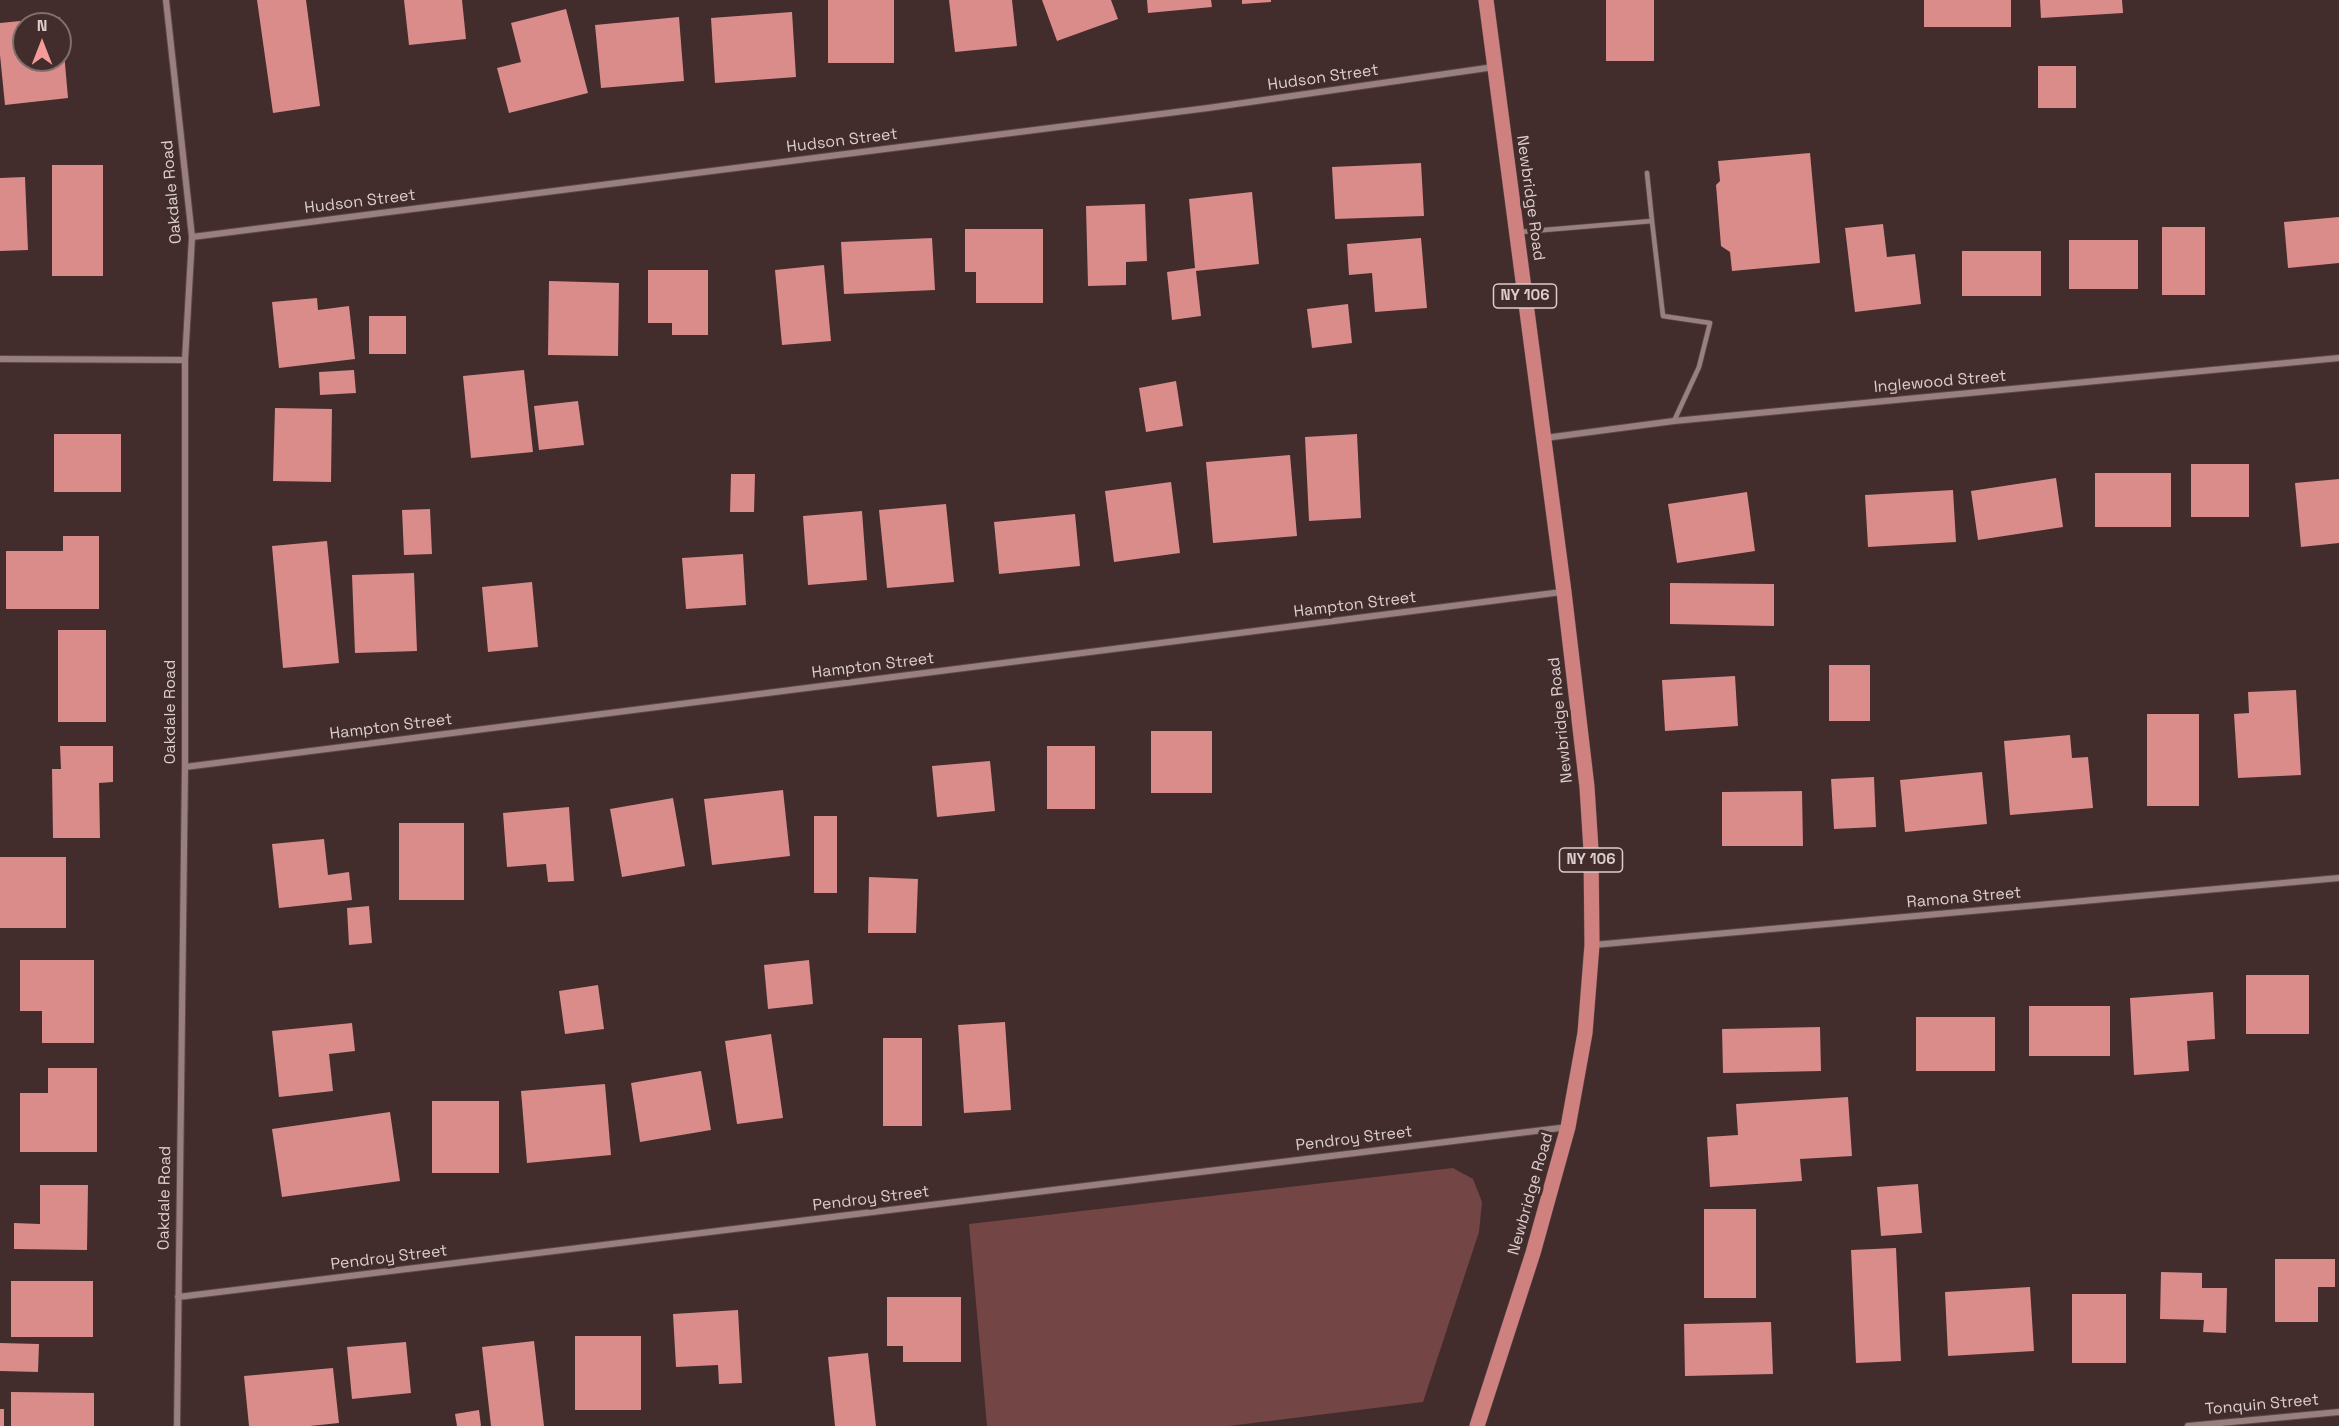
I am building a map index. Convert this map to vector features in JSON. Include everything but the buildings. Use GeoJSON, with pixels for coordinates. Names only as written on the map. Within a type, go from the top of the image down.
{"type":"FeatureCollection","features":[{"type":"Feature","properties":{"kind":"main road","name":"Newbridge Road"},"geometry":{"type":"LineString","coordinates":[[1477,1426],[1533,1253],[1568,1127],[1585,1033],[1592,945],[1587,787],[1564,592],[1486,0]]}},
{"type":"Feature","properties":{"kind":"street","name":"Oakdale Road"},"geometry":{"type":"LineString","coordinates":[[166,0],[192,237],[185,360],[185,767],[177,1426]]}},
{"type":"Feature","properties":{"kind":"street","name":"Hudson Street"},"geometry":{"type":"LineString","coordinates":[[192,237],[1208,108],[1495,67]]}},
{"type":"Feature","properties":{"kind":"street","name":"Inglewood Street"},"geometry":{"type":"LineString","coordinates":[[1544,438],[1674,421],[2339,358]]}},
{"type":"Feature","properties":{"kind":"street"},"geometry":{"type":"LineString","coordinates":[[0,360],[185,360]]}},
{"type":"Feature","properties":{"kind":"street","name":"Hampton Street"},"geometry":{"type":"LineString","coordinates":[[185,767],[1564,592]]}},
{"type":"Feature","properties":{"kind":"street","name":"Ramona Street"},"geometry":{"type":"LineString","coordinates":[[1592,945],[2339,878]]}},
{"type":"Feature","properties":{"kind":"street","name":"Pendroy Street"},"geometry":{"type":"LineString","coordinates":[[178,1297],[1568,1127]]}},
{"type":"Feature","properties":{"kind":"street","name":"Tonquin Street"},"geometry":{"type":"LineString","coordinates":[[2188,1426],[2339,1412]]}},
{"type":"Feature","properties":{"kind":"lane"},"geometry":{"type":"LineString","coordinates":[[1647,173],[1663,316],[1710,324],[1699,367],[1674,421]]}},
{"type":"Feature","properties":{"kind":"lane"},"geometry":{"type":"LineString","coordinates":[[1517,233],[1652,221]]}},
{"type":"Feature","properties":{"kind":"shaded area"},"geometry":{"type":"Polygon","coordinates":[[[1453,1168],[1473,1179],[1482,1202],[1479,1232],[1423,1402],[1229,1426],[987,1426],[969,1224],[1453,1168]]]}}]}
